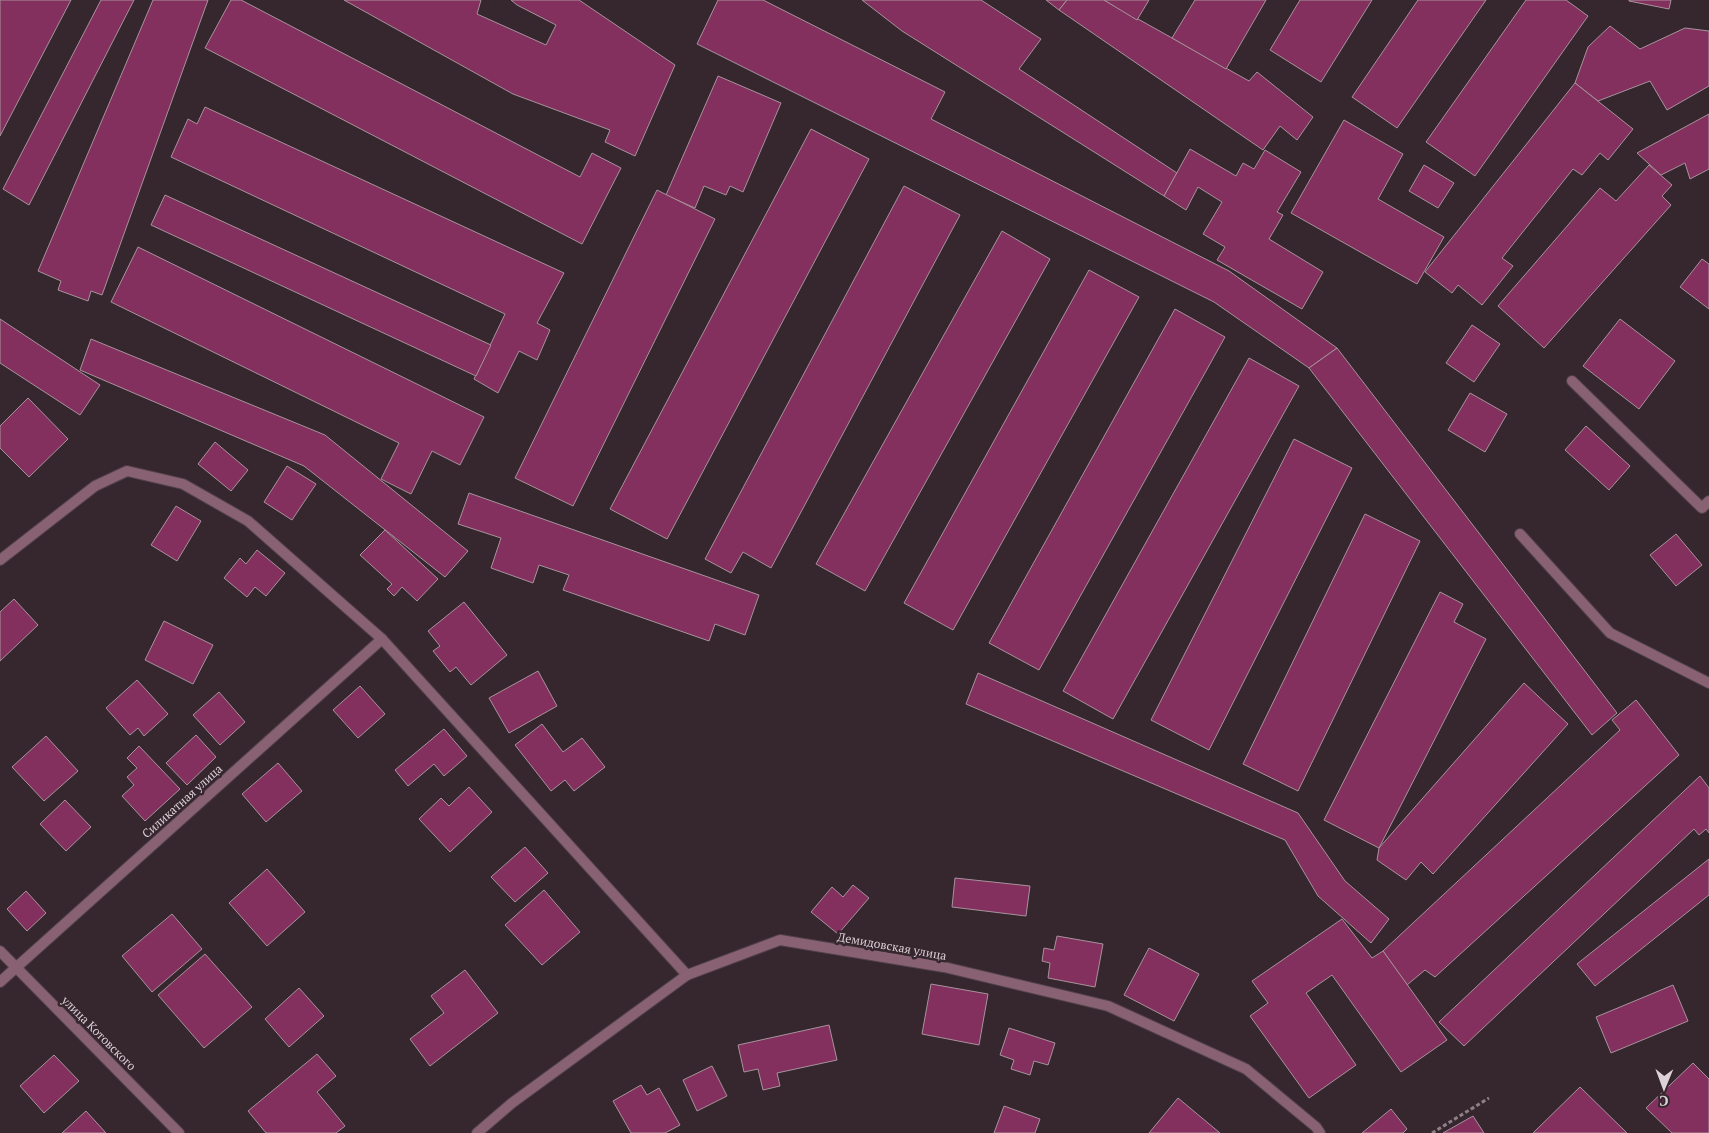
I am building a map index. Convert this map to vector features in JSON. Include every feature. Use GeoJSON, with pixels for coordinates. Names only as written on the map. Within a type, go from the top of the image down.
{"type":"FeatureCollection","features":[{"type":"Feature","properties":{"kind":"street"},"geometry":{"type":"LineString","coordinates":[[1572,382],[1702,508],[1709,501]]}},
{"type":"Feature","properties":{"kind":"street"},"geometry":{"type":"LineString","coordinates":[[0,560],[95,486],[127,471],[183,484],[248,521],[382,640],[687,975]]}},
{"type":"Feature","properties":{"kind":"street"},"geometry":{"type":"LineString","coordinates":[[1520,534],[1610,633],[1709,683]]}},
{"type":"Feature","properties":{"kind":"street","name":"Силикатная улица"},"geometry":{"type":"LineString","coordinates":[[0,982],[382,640]]}},
{"type":"Feature","properties":{"kind":"street","name":"Демидовская улица"},"geometry":{"type":"LineString","coordinates":[[477,1133],[512,1102],[687,975],[780,940],[944,967],[1108,1006],[1246,1069],[1316,1127],[1320,1133]]}},
{"type":"Feature","properties":{"kind":"street","name":"улица Котовского"},"geometry":{"type":"LineString","coordinates":[[0,951],[179,1133]]}},
{"type":"Feature","properties":{"kind":"path"},"geometry":{"type":"LineString","coordinates":[[1432,1133],[1489,1098]]}},
{"type":"Feature","properties":{"kind":"building"},"geometry":{"type":"Polygon","coordinates":[[[0,0],[71,0],[0,136],[0,0]]]}},
{"type":"Feature","properties":{"kind":"building"},"geometry":{"type":"Polygon","coordinates":[[[101,0],[134,0],[29,205],[3,189],[101,0]]]}},
{"type":"Feature","properties":{"kind":"building"},"geometry":{"type":"Polygon","coordinates":[[[153,0],[208,0],[102,295],[91,291],[88,301],[58,290],[61,281],[38,271],[153,0]]]}},
{"type":"Feature","properties":{"kind":"building"},"geometry":{"type":"Polygon","coordinates":[[[231,0],[241,0],[580,177],[592,153],[621,168],[582,244],[205,48],[231,0]]]}},
{"type":"Feature","properties":{"kind":"building"},"geometry":{"type":"Polygon","coordinates":[[[344,0],[481,0],[477,14],[546,45],[556,25],[511,0],[579,0],[675,65],[635,156],[605,142],[610,130],[513,94],[344,0]]]}},
{"type":"Feature","properties":{"kind":"building"},"geometry":{"type":"Polygon","coordinates":[[[718,0],[763,0],[945,92],[931,119],[1229,271],[1337,348],[1309,368],[1214,302],[697,44],[718,0]]]}},
{"type":"Feature","properties":{"kind":"building"},"geometry":{"type":"Polygon","coordinates":[[[862,0],[981,0],[1041,39],[1019,69],[1177,173],[1164,196],[902,31],[862,0]]]}},
{"type":"Feature","properties":{"kind":"building"},"geometry":{"type":"Polygon","coordinates":[[[1046,0],[1067,0],[1059,10],[1046,0]]]}},
{"type":"Feature","properties":{"kind":"building"},"geometry":{"type":"Polygon","coordinates":[[[1067,0],[1104,0],[1249,81],[1257,72],[1313,117],[1297,140],[1280,126],[1263,150],[1059,10],[1067,0]]]}},
{"type":"Feature","properties":{"kind":"building"},"geometry":{"type":"Polygon","coordinates":[[[1104,0],[1149,0],[1137,20],[1104,0]]]}},
{"type":"Feature","properties":{"kind":"building"},"geometry":{"type":"Polygon","coordinates":[[[1195,0],[1266,0],[1226,69],[1172,38],[1195,0]]]}},
{"type":"Feature","properties":{"kind":"building"},"geometry":{"type":"Polygon","coordinates":[[[1300,0],[1372,0],[1321,82],[1270,50],[1300,0]]]}},
{"type":"Feature","properties":{"kind":"building"},"geometry":{"type":"Polygon","coordinates":[[[1418,0],[1486,0],[1397,128],[1352,97],[1418,0]]]}},
{"type":"Feature","properties":{"kind":"building"},"geometry":{"type":"Polygon","coordinates":[[[1526,0],[1566,0],[1588,16],[1475,176],[1426,142],[1526,0]]]}},
{"type":"Feature","properties":{"kind":"building"},"geometry":{"type":"Polygon","coordinates":[[[1629,0],[1671,0],[1669,9],[1629,0]]]}},
{"type":"Feature","properties":{"kind":"building"},"geometry":{"type":"Polygon","coordinates":[[[1610,26],[1640,49],[1685,28],[1709,31],[1709,86],[1667,110],[1650,81],[1598,101],[1575,83],[1588,47],[1610,26]]]}},
{"type":"Feature","properties":{"kind":"building"},"geometry":{"type":"Polygon","coordinates":[[[718,76],[781,103],[743,192],[730,186],[726,195],[704,186],[695,208],[666,195],[718,76]]]}},
{"type":"Feature","properties":{"kind":"building"},"geometry":{"type":"Polygon","coordinates":[[[1575,83],[1633,129],[1608,160],[1600,153],[1582,175],[1573,169],[1502,258],[1513,266],[1482,305],[1458,285],[1452,293],[1425,272],[1575,83]]]}},
{"type":"Feature","properties":{"kind":"building"},"geometry":{"type":"Polygon","coordinates":[[[205,107],[564,273],[537,323],[550,330],[537,360],[519,351],[498,393],[474,379],[505,314],[171,157],[188,119],[197,124],[205,107]]]}},
{"type":"Feature","properties":{"kind":"building"},"geometry":{"type":"Polygon","coordinates":[[[1709,114],[1709,169],[1690,179],[1685,163],[1661,175],[1637,153],[1709,114]]]}},
{"type":"Feature","properties":{"kind":"building"},"geometry":{"type":"Polygon","coordinates":[[[1344,120],[1403,154],[1378,199],[1444,237],[1417,284],[1291,213],[1344,120]]]}},
{"type":"Feature","properties":{"kind":"building"},"geometry":{"type":"Polygon","coordinates":[[[811,129],[869,159],[667,539],[610,509],[811,129]]]}},
{"type":"Feature","properties":{"kind":"building"},"geometry":{"type":"Polygon","coordinates":[[[1190,149],[1236,176],[1243,163],[1254,169],[1265,150],[1301,172],[1277,212],[1283,215],[1269,239],[1323,272],[1302,309],[1217,260],[1225,247],[1203,234],[1222,202],[1198,187],[1186,210],[1164,196],[1190,149]]]}},
{"type":"Feature","properties":{"kind":"building"},"geometry":{"type":"Polygon","coordinates":[[[1424,165],[1454,183],[1438,208],[1409,191],[1424,165]]]}},
{"type":"Feature","properties":{"kind":"building"},"geometry":{"type":"Polygon","coordinates":[[[1649,165],[1672,185],[1662,196],[1671,205],[1544,348],[1498,306],[1600,188],[1616,201],[1649,165]]]}},
{"type":"Feature","properties":{"kind":"building"},"geometry":{"type":"Polygon","coordinates":[[[904,186],[960,215],[771,568],[743,552],[731,573],[705,559],[904,186]]]}},
{"type":"Feature","properties":{"kind":"building"},"geometry":{"type":"Polygon","coordinates":[[[657,190],[715,219],[573,506],[515,478],[657,190]]]}},
{"type":"Feature","properties":{"kind":"building"},"geometry":{"type":"Polygon","coordinates":[[[165,195],[491,345],[476,376],[151,225],[165,195]]]}},
{"type":"Feature","properties":{"kind":"building"},"geometry":{"type":"Polygon","coordinates":[[[1002,231],[1050,259],[865,591],[816,564],[1002,231]]]}},
{"type":"Feature","properties":{"kind":"building"},"geometry":{"type":"Polygon","coordinates":[[[138,247],[484,417],[460,465],[432,451],[411,494],[381,479],[399,443],[111,302],[138,247]]]}},
{"type":"Feature","properties":{"kind":"building"},"geometry":{"type":"Polygon","coordinates":[[[1702,259],[1709,264],[1709,309],[1680,287],[1702,259]]]}},
{"type":"Feature","properties":{"kind":"building"},"geometry":{"type":"Polygon","coordinates":[[[1089,270],[1139,297],[953,630],[904,603],[1089,270]]]}},
{"type":"Feature","properties":{"kind":"building"},"geometry":{"type":"Polygon","coordinates":[[[1175,309],[1225,337],[1039,670],[989,643],[1175,309]]]}},
{"type":"Feature","properties":{"kind":"building"},"geometry":{"type":"Polygon","coordinates":[[[0,319],[100,385],[80,415],[0,363],[0,319]]]}},
{"type":"Feature","properties":{"kind":"building"},"geometry":{"type":"Polygon","coordinates":[[[1620,319],[1675,361],[1639,409],[1583,366],[1620,319]]]}},
{"type":"Feature","properties":{"kind":"building"},"geometry":{"type":"Polygon","coordinates":[[[1472,325],[1500,344],[1474,382],[1446,363],[1472,325]]]}},
{"type":"Feature","properties":{"kind":"building"},"geometry":{"type":"Polygon","coordinates":[[[91,339],[325,435],[468,551],[445,577],[304,466],[80,370],[91,339]]]}},
{"type":"Feature","properties":{"kind":"building"},"geometry":{"type":"Polygon","coordinates":[[[1337,348],[1617,713],[1592,735],[1309,368],[1337,348]]]}},
{"type":"Feature","properties":{"kind":"building"},"geometry":{"type":"Polygon","coordinates":[[[1249,358],[1299,386],[1113,719],[1063,691],[1249,358]]]}},
{"type":"Feature","properties":{"kind":"building"},"geometry":{"type":"Polygon","coordinates":[[[1470,393],[1507,414],[1485,452],[1448,430],[1470,393]]]}},
{"type":"Feature","properties":{"kind":"building"},"geometry":{"type":"Polygon","coordinates":[[[28,398],[68,439],[29,477],[0,448],[0,426],[28,398]]]}},
{"type":"Feature","properties":{"kind":"building"},"geometry":{"type":"Polygon","coordinates":[[[1586,426],[1630,466],[1609,490],[1565,450],[1586,426]]]}},
{"type":"Feature","properties":{"kind":"building"},"geometry":{"type":"Polygon","coordinates":[[[1294,439],[1352,468],[1209,750],[1151,720],[1294,439]]]}},
{"type":"Feature","properties":{"kind":"building"},"geometry":{"type":"Polygon","coordinates":[[[215,442],[248,470],[231,491],[198,464],[215,442]]]}},
{"type":"Feature","properties":{"kind":"building"},"geometry":{"type":"Polygon","coordinates":[[[287,466],[316,484],[292,520],[264,502],[287,466]]]}},
{"type":"Feature","properties":{"kind":"building"},"geometry":{"type":"Polygon","coordinates":[[[469,493],[759,595],[745,635],[715,624],[709,641],[563,590],[569,575],[539,565],[533,583],[491,568],[501,538],[458,524],[469,493]]]}},
{"type":"Feature","properties":{"kind":"building"},"geometry":{"type":"Polygon","coordinates":[[[176,506],[201,521],[177,561],[151,545],[176,506]]]}},
{"type":"Feature","properties":{"kind":"building"},"geometry":{"type":"Polygon","coordinates":[[[1365,514],[1420,541],[1298,791],[1243,764],[1365,514]]]}},
{"type":"Feature","properties":{"kind":"building"},"geometry":{"type":"Polygon","coordinates":[[[385,530],[438,579],[417,601],[402,587],[394,596],[387,589],[392,584],[360,555],[385,530]]]}},
{"type":"Feature","properties":{"kind":"building"},"geometry":{"type":"Polygon","coordinates":[[[1676,534],[1702,565],[1676,586],[1650,555],[1676,534]]]}},
{"type":"Feature","properties":{"kind":"building"},"geometry":{"type":"Polygon","coordinates":[[[257,550],[285,573],[266,596],[255,587],[247,597],[224,578],[240,558],[246,564],[257,550]]]}},
{"type":"Feature","properties":{"kind":"building"},"geometry":{"type":"Polygon","coordinates":[[[1440,592],[1463,604],[1454,622],[1486,639],[1379,848],[1324,820],[1440,592]]]}},
{"type":"Feature","properties":{"kind":"building"},"geometry":{"type":"Polygon","coordinates":[[[14,599],[38,625],[0,661],[0,612],[14,599]]]}},
{"type":"Feature","properties":{"kind":"building"},"geometry":{"type":"Polygon","coordinates":[[[464,602],[507,655],[471,685],[456,667],[450,672],[433,651],[440,646],[428,631],[464,602]]]}},
{"type":"Feature","properties":{"kind":"building"},"geometry":{"type":"Polygon","coordinates":[[[164,621],[213,645],[193,684],[145,660],[164,621]]]}},
{"type":"Feature","properties":{"kind":"building"},"geometry":{"type":"Polygon","coordinates":[[[538,671],[557,706],[509,733],[489,698],[538,671]]]}},
{"type":"Feature","properties":{"kind":"building"},"geometry":{"type":"Polygon","coordinates":[[[978,673],[1298,813],[1345,881],[1389,919],[1371,943],[1318,896],[1285,840],[966,704],[978,673]]]}},
{"type":"Feature","properties":{"kind":"building"},"geometry":{"type":"Polygon","coordinates":[[[137,680],[168,714],[144,736],[138,728],[130,735],[106,708],[137,680]]]}},
{"type":"Feature","properties":{"kind":"building"},"geometry":{"type":"Polygon","coordinates":[[[1524,683],[1568,724],[1433,874],[1421,862],[1406,880],[1377,860],[1379,848],[1524,683]]]}},
{"type":"Feature","properties":{"kind":"building"},"geometry":{"type":"Polygon","coordinates":[[[360,686],[385,714],[358,738],[333,710],[360,686]]]}},
{"type":"Feature","properties":{"kind":"building"},"geometry":{"type":"Polygon","coordinates":[[[219,692],[245,722],[220,745],[193,715],[219,692]]]}},
{"type":"Feature","properties":{"kind":"building"},"geometry":{"type":"Polygon","coordinates":[[[1636,700],[1679,755],[1435,977],[1425,970],[1407,985],[1383,951],[1620,730],[1612,720],[1636,700]]]}},
{"type":"Feature","properties":{"kind":"building"},"geometry":{"type":"Polygon","coordinates":[[[542,724],[563,752],[582,738],[605,767],[574,791],[565,780],[551,791],[515,745],[542,724]]]}},
{"type":"Feature","properties":{"kind":"building"},"geometry":{"type":"Polygon","coordinates":[[[444,729],[467,756],[444,776],[434,764],[408,786],[395,770],[444,729]]]}},
{"type":"Feature","properties":{"kind":"building"},"geometry":{"type":"Polygon","coordinates":[[[196,735],[216,757],[187,785],[166,763],[196,735]]]}},
{"type":"Feature","properties":{"kind":"building"},"geometry":{"type":"Polygon","coordinates":[[[46,736],[78,771],[44,801],[12,767],[46,736]]]}},
{"type":"Feature","properties":{"kind":"building"},"geometry":{"type":"Polygon","coordinates":[[[139,746],[180,789],[145,821],[122,796],[134,785],[127,777],[137,768],[127,758],[139,746]]]}},
{"type":"Feature","properties":{"kind":"building"},"geometry":{"type":"Polygon","coordinates":[[[278,763],[302,791],[266,822],[242,794],[278,763]]]}},
{"type":"Feature","properties":{"kind":"building"},"geometry":{"type":"Polygon","coordinates":[[[1700,776],[1709,788],[1709,833],[1706,829],[1699,835],[1694,829],[1464,1046],[1439,1022],[1700,776]]]}},
{"type":"Feature","properties":{"kind":"building"},"geometry":{"type":"Polygon","coordinates":[[[469,787],[492,812],[450,852],[419,819],[441,798],[449,806],[469,787]]]}},
{"type":"Feature","properties":{"kind":"building"},"geometry":{"type":"Polygon","coordinates":[[[65,800],[91,827],[66,851],[40,824],[65,800]]]}},
{"type":"Feature","properties":{"kind":"building"},"geometry":{"type":"Polygon","coordinates":[[[525,847],[548,873],[515,902],[491,877],[525,847]]]}},
{"type":"Feature","properties":{"kind":"building"},"geometry":{"type":"Polygon","coordinates":[[[1709,859],[1709,895],[1595,986],[1577,964],[1709,859]]]}},
{"type":"Feature","properties":{"kind":"building"},"geometry":{"type":"Polygon","coordinates":[[[267,869],[305,912],[267,946],[229,903],[267,869]]]}},
{"type":"Feature","properties":{"kind":"building"},"geometry":{"type":"Polygon","coordinates":[[[955,878],[1030,886],[1026,916],[952,907],[955,878]]]}},
{"type":"Feature","properties":{"kind":"building"},"geometry":{"type":"Polygon","coordinates":[[[853,885],[869,898],[838,934],[811,912],[832,887],[843,897],[853,885]]]}},
{"type":"Feature","properties":{"kind":"building"},"geometry":{"type":"Polygon","coordinates":[[[544,890],[580,932],[542,965],[505,925],[544,890]]]}},
{"type":"Feature","properties":{"kind":"building"},"geometry":{"type":"Polygon","coordinates":[[[26,891],[46,913],[27,931],[7,909],[26,891]]]}},
{"type":"Feature","properties":{"kind":"building"},"geometry":{"type":"Polygon","coordinates":[[[172,914],[202,949],[152,992],[122,956],[172,914]]]}},
{"type":"Feature","properties":{"kind":"building"},"geometry":{"type":"Polygon","coordinates":[[[1342,919],[1372,958],[1383,951],[1447,1040],[1401,1072],[1332,975],[1306,993],[1356,1065],[1309,1098],[1250,1016],[1268,1003],[1252,981],[1342,919]]]}},
{"type":"Feature","properties":{"kind":"building"},"geometry":{"type":"Polygon","coordinates":[[[1057,936],[1103,944],[1095,987],[1048,978],[1050,963],[1042,961],[1044,948],[1054,950],[1057,936]]]}},
{"type":"Feature","properties":{"kind":"building"},"geometry":{"type":"Polygon","coordinates":[[[1149,948],[1199,974],[1174,1021],[1124,995],[1149,948]]]}},
{"type":"Feature","properties":{"kind":"building"},"geometry":{"type":"Polygon","coordinates":[[[205,954],[252,1007],[204,1048],[158,995],[205,954]]]}},
{"type":"Feature","properties":{"kind":"building"},"geometry":{"type":"Polygon","coordinates":[[[465,970],[498,1013],[430,1066],[410,1039],[444,1013],[431,996],[465,970]]]}},
{"type":"Feature","properties":{"kind":"building"},"geometry":{"type":"Polygon","coordinates":[[[931,984],[988,994],[979,1045],[922,1034],[931,984]]]}},
{"type":"Feature","properties":{"kind":"building"},"geometry":{"type":"Polygon","coordinates":[[[1673,985],[1688,1021],[1611,1053],[1596,1017],[1673,985]]]}},
{"type":"Feature","properties":{"kind":"building"},"geometry":{"type":"Polygon","coordinates":[[[299,988],[324,1016],[289,1047],[265,1019],[299,988]]]}},
{"type":"Feature","properties":{"kind":"building"},"geometry":{"type":"Polygon","coordinates":[[[829,1025],[837,1060],[777,1073],[780,1086],[763,1090],[758,1069],[744,1072],[738,1045],[829,1025]]]}},
{"type":"Feature","properties":{"kind":"building"},"geometry":{"type":"Polygon","coordinates":[[[1009,1028],[1055,1043],[1048,1065],[1034,1061],[1030,1075],[1011,1069],[1014,1060],[1000,1055],[1009,1028]]]}},
{"type":"Feature","properties":{"kind":"building"},"geometry":{"type":"Polygon","coordinates":[[[317,1054],[336,1076],[317,1092],[345,1126],[336,1133],[266,1133],[248,1111],[317,1054]]]}},
{"type":"Feature","properties":{"kind":"building"},"geometry":{"type":"Polygon","coordinates":[[[54,1055],[79,1081],[44,1113],[20,1086],[54,1055]]]}},
{"type":"Feature","properties":{"kind":"building"},"geometry":{"type":"Polygon","coordinates":[[[1693,1063],[1709,1079],[1709,1133],[1672,1133],[1646,1108],[1693,1063]]]}},
{"type":"Feature","properties":{"kind":"building"},"geometry":{"type":"Polygon","coordinates":[[[712,1066],[727,1096],[697,1111],[683,1080],[712,1066]]]}},
{"type":"Feature","properties":{"kind":"building"},"geometry":{"type":"Polygon","coordinates":[[[641,1085],[647,1095],[659,1088],[680,1125],[665,1133],[631,1133],[613,1101],[641,1085]]]}},
{"type":"Feature","properties":{"kind":"building"},"geometry":{"type":"Polygon","coordinates":[[[1580,1087],[1627,1133],[1533,1133],[1580,1087]]]}},
{"type":"Feature","properties":{"kind":"building"},"geometry":{"type":"Polygon","coordinates":[[[1178,1098],[1220,1133],[1149,1133],[1178,1098]]]}},
{"type":"Feature","properties":{"kind":"building"},"geometry":{"type":"Polygon","coordinates":[[[1004,1106],[1040,1119],[1035,1133],[994,1133],[1004,1106]]]}},
{"type":"Feature","properties":{"kind":"building"},"geometry":{"type":"Polygon","coordinates":[[[1391,1109],[1407,1129],[1403,1133],[1362,1133],[1391,1109]]]}},
{"type":"Feature","properties":{"kind":"building"},"geometry":{"type":"Polygon","coordinates":[[[86,1111],[106,1133],[62,1133],[86,1111]]]}},
{"type":"Feature","properties":{"kind":"building"},"geometry":{"type":"Polygon","coordinates":[[[1473,1116],[1484,1133],[1443,1133],[1473,1116]]]}}]}
